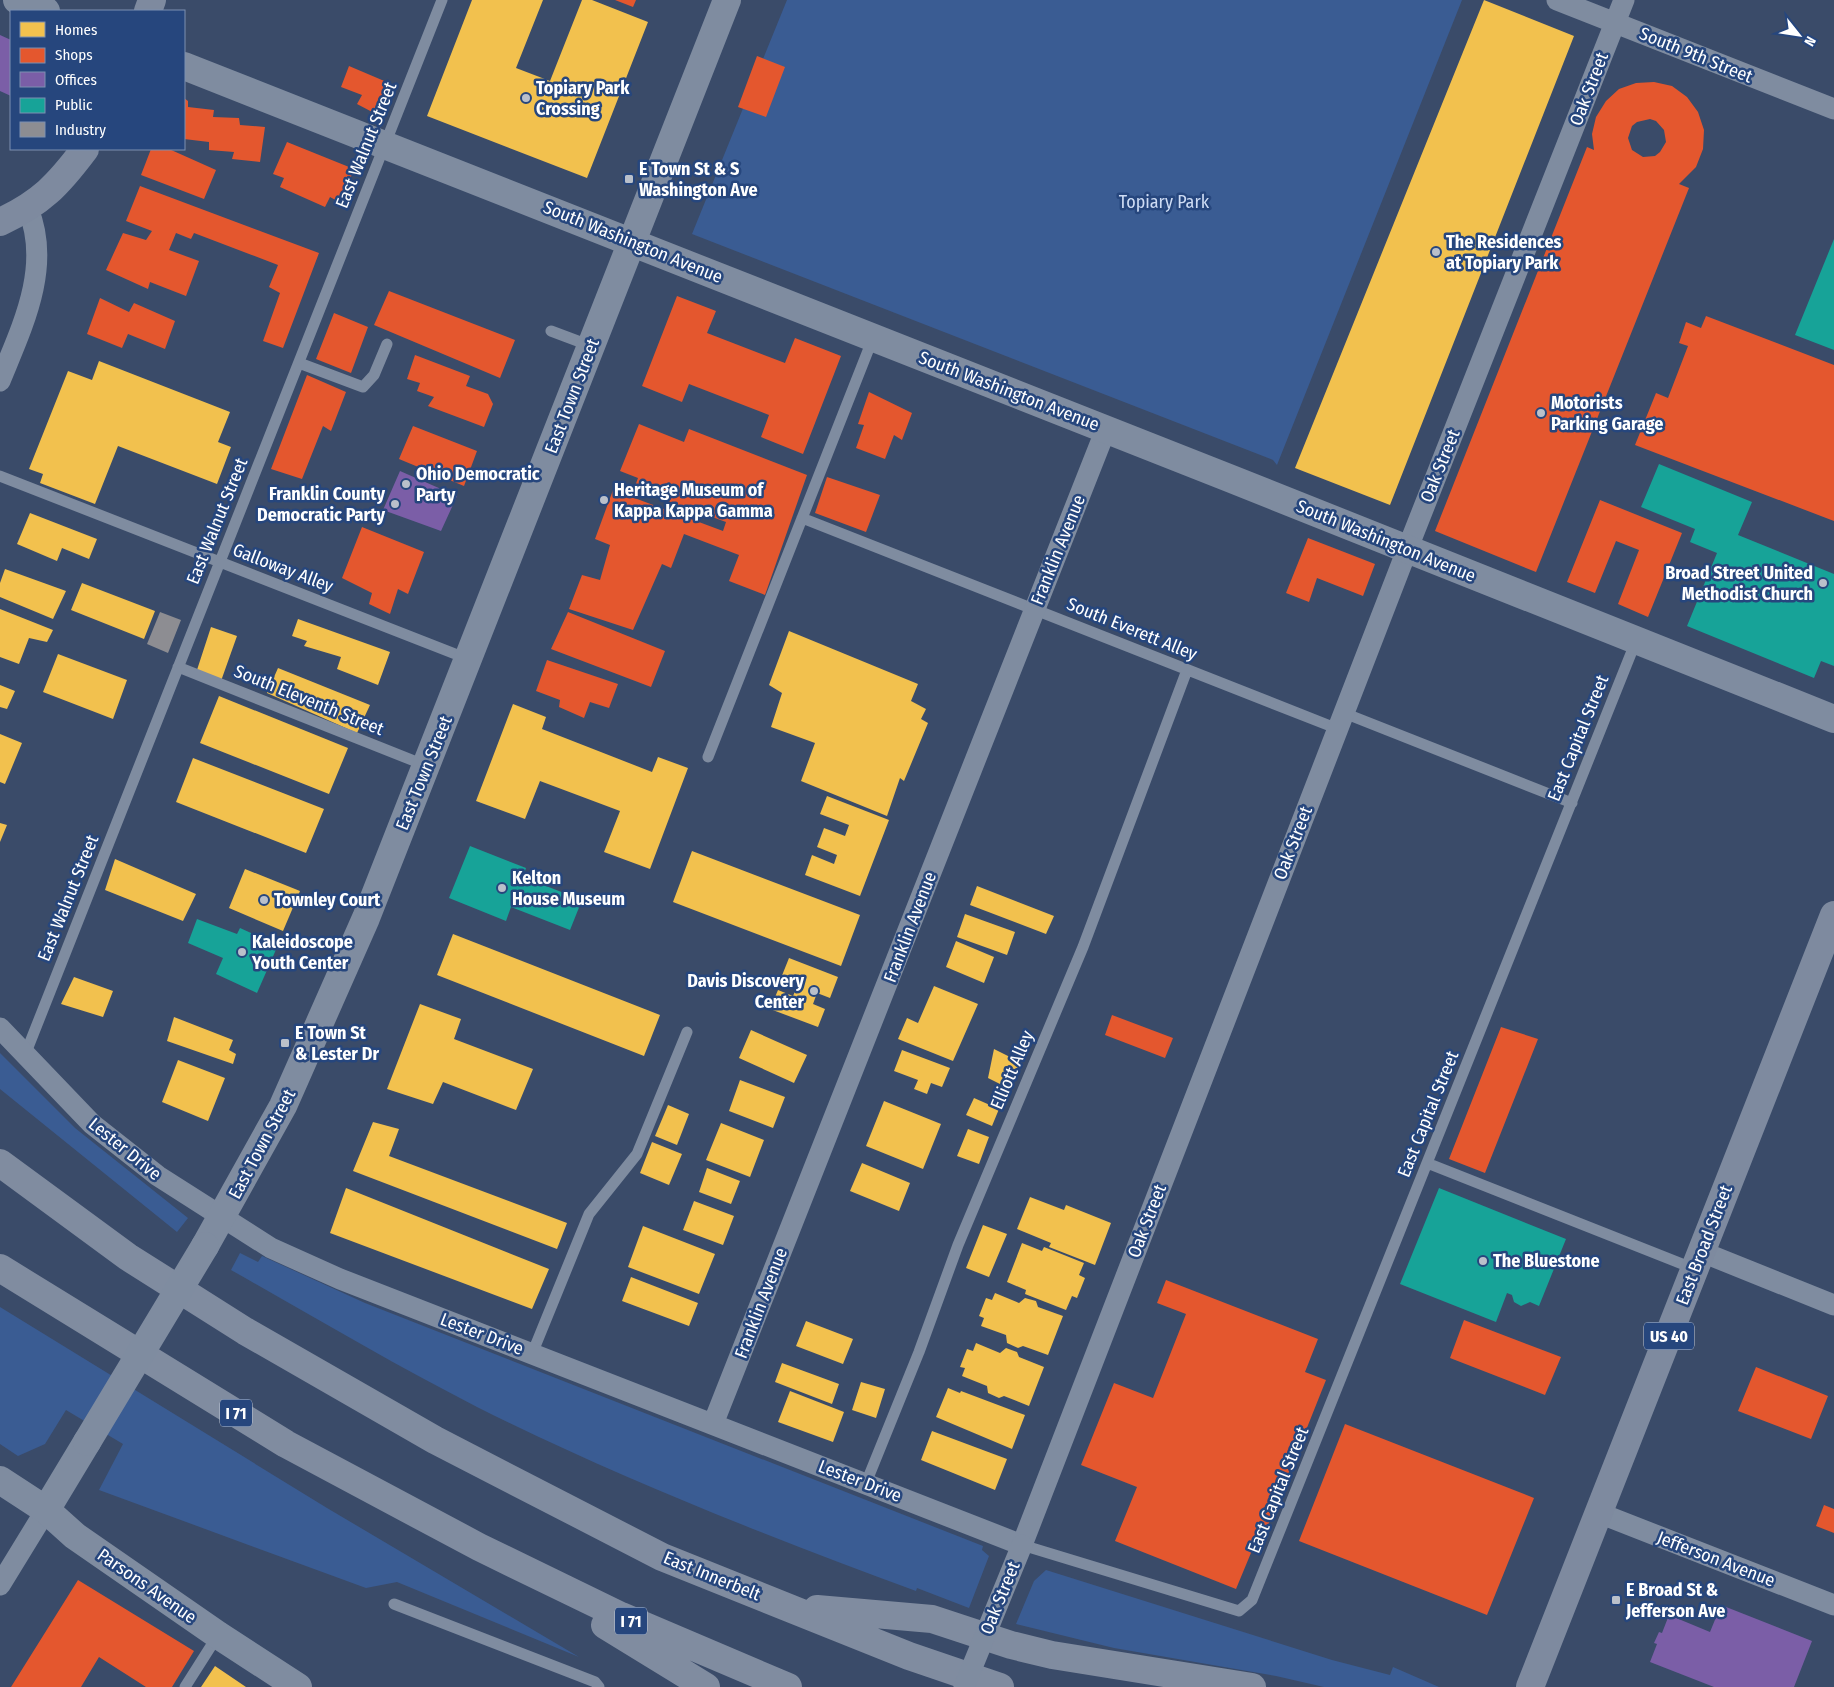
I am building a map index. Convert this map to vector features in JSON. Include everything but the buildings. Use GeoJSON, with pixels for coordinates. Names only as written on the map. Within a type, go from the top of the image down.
{"type":"FeatureCollection","features":[{"type":"Feature","properties":{"kind":"highway"},"geometry":{"type":"LineString","coordinates":[[0,1143],[31,1185]]}},
{"type":"Feature","properties":{"kind":"highway"},"geometry":{"type":"LineString","coordinates":[[0,1163],[31,1185]]}},
{"type":"Feature","properties":{"kind":"highway","name":"East Innerbelt"},"geometry":{"type":"LineString","coordinates":[[31,1185],[128,1257],[236,1326],[435,1440],[662,1557],[791,1607],[909,1656],[1000,1687]]}},
{"type":"Feature","properties":{"kind":"highway","name":"I 71"},"geometry":{"type":"LineString","coordinates":[[0,1268],[286,1444],[479,1547],[620,1616],[788,1687]]}},
{"type":"Feature","properties":{"kind":"highway"},"geometry":{"type":"LineString","coordinates":[[479,1547],[706,1687]]}},
{"type":"Feature","properties":{"kind":"highway"},"geometry":{"type":"LineString","coordinates":[[791,1607],[932,1620],[1011,1645],[1052,1655],[1252,1687]]}},
{"type":"Feature","properties":{"kind":"main road"},"geometry":{"type":"LineString","coordinates":[[0,222],[28,209],[62,180],[84,150]]}},
{"type":"Feature","properties":{"kind":"main road","name":"East Broad Street"},"geometry":{"type":"LineString","coordinates":[[1530,1687],[1834,915]]}},
{"type":"Feature","properties":{"kind":"street"},"geometry":{"type":"LineString","coordinates":[[17,0],[43,10]]}},
{"type":"Feature","properties":{"kind":"street","name":"East Town Street"},"geometry":{"type":"LineString","coordinates":[[46,1510],[223,1218],[283,1106],[366,918],[727,0]]}},
{"type":"Feature","properties":{"kind":"street","name":"South 9th Street"},"geometry":{"type":"LineString","coordinates":[[1557,0],[1834,109]]}},
{"type":"Feature","properties":{"kind":"street","name":"Oak Street"},"geometry":{"type":"LineString","coordinates":[[964,1687],[1022,1545],[1407,550],[1624,0]]}},
{"type":"Feature","properties":{"kind":"street","name":"South Washington Avenue"},"geometry":{"type":"LineString","coordinates":[[185,66],[1106,429],[1834,719]]}},
{"type":"Feature","properties":{"kind":"street"},"geometry":{"type":"LineString","coordinates":[[0,381],[31,301],[36,274],[37,248],[35,226],[28,209]]}},
{"type":"Feature","properties":{"kind":"street","name":"Franklin Avenue"},"geometry":{"type":"LineString","coordinates":[[713,1424],[1106,429]]}},
{"type":"Feature","properties":{"kind":"street","name":"Lester Drive"},"geometry":{"type":"LineString","coordinates":[[0,1028],[62,1095],[122,1149],[158,1176],[272,1248],[340,1279],[1022,1545]]}},
{"type":"Feature","properties":{"kind":"street"},"geometry":{"type":"LineString","coordinates":[[1698,1261],[1834,1304]]}},
{"type":"Feature","properties":{"kind":"street","name":"Parsons Avenue"},"geometry":{"type":"LineString","coordinates":[[0,1480],[46,1510],[74,1536],[218,1635],[298,1687]]}},
{"type":"Feature","properties":{"kind":"street"},"geometry":{"type":"LineString","coordinates":[[0,1585],[46,1510]]}},
{"type":"Feature","properties":{"kind":"street","name":"Jefferson Avenue"},"geometry":{"type":"LineString","coordinates":[[1599,1513],[1834,1605]]}},
{"type":"Feature","properties":{"kind":"lane","name":"East Walnut Street"},"geometry":{"type":"LineString","coordinates":[[25,1055],[442,0]]}},
{"type":"Feature","properties":{"kind":"lane"},"geometry":{"type":"LineString","coordinates":[[551,331],[591,346]]}},
{"type":"Feature","properties":{"kind":"lane"},"geometry":{"type":"LineString","coordinates":[[708,757],[873,338]]}},
{"type":"Feature","properties":{"kind":"lane"},"geometry":{"type":"LineString","coordinates":[[299,363],[364,387],[374,375],[387,344]]}},
{"type":"Feature","properties":{"kind":"lane","name":"Galloway Alley"},"geometry":{"type":"LineString","coordinates":[[0,476],[469,659]]}},
{"type":"Feature","properties":{"kind":"lane","name":"South Everett Alley"},"geometry":{"type":"LineString","coordinates":[[802,518],[1187,670],[1341,721],[1572,803]]}},
{"type":"Feature","properties":{"kind":"lane","name":"East Capital Street"},"geometry":{"type":"LineString","coordinates":[[1022,1545],[1238,1611],[1252,1600],[1636,641]]}},
{"type":"Feature","properties":{"kind":"lane","name":"South Eleventh Street"},"geometry":{"type":"LineString","coordinates":[[178,667],[427,766]]}},
{"type":"Feature","properties":{"kind":"lane","name":"Elliott Alley"},"geometry":{"type":"LineString","coordinates":[[866,1483],[919,1352],[958,1245],[1083,947],[1187,670]]}},
{"type":"Feature","properties":{"kind":"lane"},"geometry":{"type":"LineString","coordinates":[[532,1354],[589,1214],[637,1154],[687,1032]]}},
{"type":"Feature","properties":{"kind":"lane"},"geometry":{"type":"LineString","coordinates":[[1427,1164],[1698,1261]]}},
{"type":"Feature","properties":{"kind":"lane"},"geometry":{"type":"LineString","coordinates":[[394,1604],[595,1682],[599,1687]]}},
{"type":"Feature","properties":{"kind":"lane"},"geometry":{"type":"LineString","coordinates":[[185,1687],[218,1635]]}},
{"type":"Feature","properties":{"kind":"green space","name":"Topiary Park"},"geometry":{"type":"Polygon","coordinates":[[[787,0],[1462,0],[1277,465],[1273,460],[692,234],[787,0]]]}},
{"type":"Feature","properties":{"kind":"green space"},"geometry":{"type":"Polygon","coordinates":[[[0,1053],[75,1128],[188,1218],[177,1232],[0,1089],[0,1053]]]}},
{"type":"Feature","properties":{"kind":"green space"},"geometry":{"type":"Polygon","coordinates":[[[240,1253],[258,1262],[262,1256],[365,1303],[983,1546],[982,1550],[989,1556],[969,1608],[917,1588],[916,1591],[694,1505],[585,1458],[477,1407],[384,1357],[231,1270],[240,1253]]]}},
{"type":"Feature","properties":{"kind":"green space"},"geometry":{"type":"Polygon","coordinates":[[[0,1307],[327,1508],[579,1657],[397,1582],[366,1588],[99,1490],[123,1444],[66,1410],[45,1444],[18,1456],[0,1444],[0,1307]]]}},
{"type":"Feature","properties":{"kind":"green space"},"geometry":{"type":"Polygon","coordinates":[[[1046,1570],[1332,1660],[1390,1675],[1393,1667],[1439,1687],[1324,1687],[1276,1676],[1114,1648],[1016,1624],[1034,1581],[1046,1570]]]}},
{"type":"Feature","properties":{"kind":"place","name":"Topiary Park Crossing"},"geometry":{"type":"Point","coordinates":[526,98]}},
{"type":"Feature","properties":{"kind":"place","name":"E Town St & S Washington Ave"},"geometry":{"type":"Point","coordinates":[629,179]}},
{"type":"Feature","properties":{"kind":"place","name":"The Residences at Topiary Park"},"geometry":{"type":"Point","coordinates":[1436,252]}},
{"type":"Feature","properties":{"kind":"place","name":"Motorists Parking Garage"},"geometry":{"type":"Point","coordinates":[1541,413]}},
{"type":"Feature","properties":{"kind":"place","name":"Ohio Democratic Party"},"geometry":{"type":"Point","coordinates":[406,484]}},
{"type":"Feature","properties":{"kind":"place","name":"Heritage Museum of Kappa Kappa Gamma"},"geometry":{"type":"Point","coordinates":[604,500]}},
{"type":"Feature","properties":{"kind":"place","name":"Franklin County Democratic Party"},"geometry":{"type":"Point","coordinates":[395,504]}},
{"type":"Feature","properties":{"kind":"place","name":"Broad Street United Methodist Church"},"geometry":{"type":"Point","coordinates":[1823,583]}},
{"type":"Feature","properties":{"kind":"place","name":"Kelton House Museum"},"geometry":{"type":"Point","coordinates":[502,888]}},
{"type":"Feature","properties":{"kind":"place","name":"Townley Court"},"geometry":{"type":"Point","coordinates":[264,900]}},
{"type":"Feature","properties":{"kind":"place","name":"Kaleidoscope Youth Center"},"geometry":{"type":"Point","coordinates":[242,952]}},
{"type":"Feature","properties":{"kind":"place","name":"Davis Discovery Center"},"geometry":{"type":"Point","coordinates":[814,991]}},
{"type":"Feature","properties":{"kind":"place","name":"E Town St & Lester Dr"},"geometry":{"type":"Point","coordinates":[285,1043]}},
{"type":"Feature","properties":{"kind":"place","name":"The Bluestone"},"geometry":{"type":"Point","coordinates":[1483,1261]}},
{"type":"Feature","properties":{"kind":"place","name":"E Broad St & Jefferson Ave"},"geometry":{"type":"Point","coordinates":[1616,1600]}}]}
